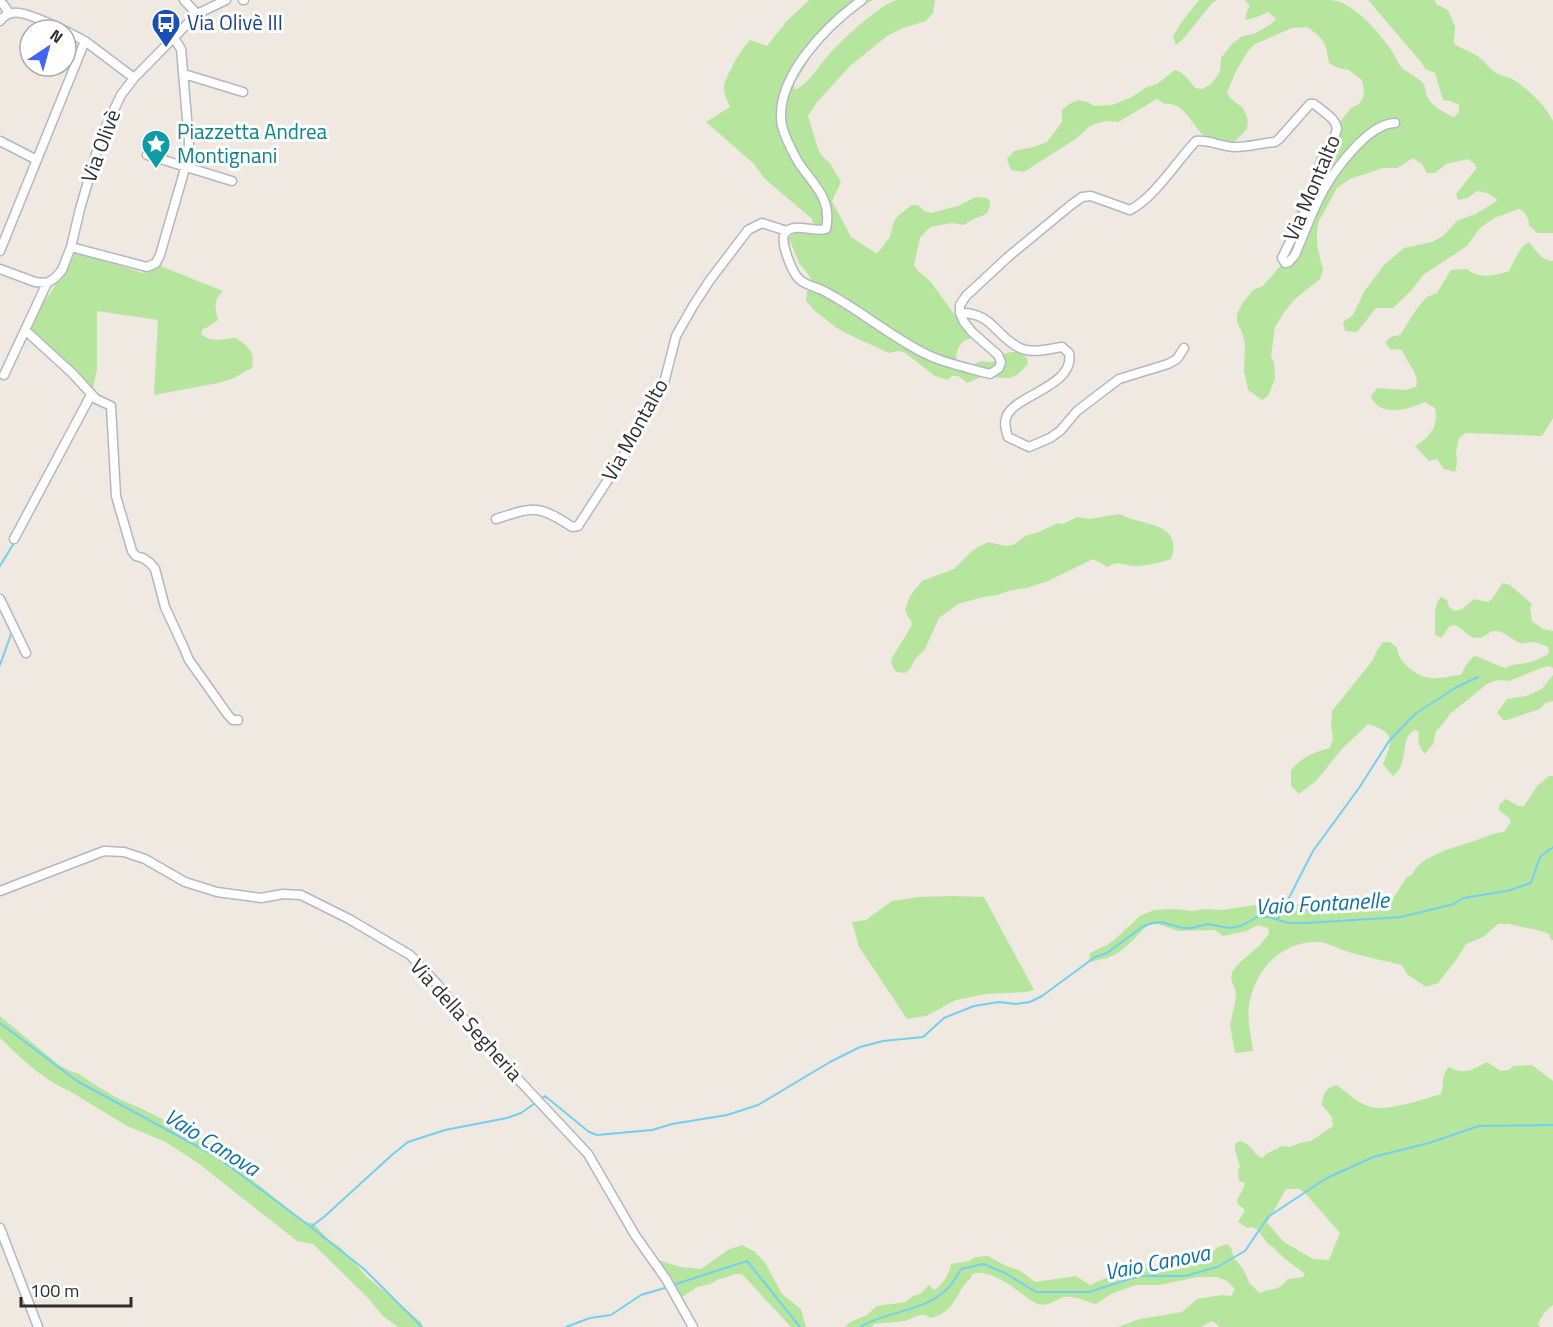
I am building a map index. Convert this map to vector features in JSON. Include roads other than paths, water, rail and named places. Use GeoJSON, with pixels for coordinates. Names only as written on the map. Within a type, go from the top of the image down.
{"type":"FeatureCollection","features":[{"type":"Feature","properties":{"kind":"street"},"geometry":{"type":"LineString","coordinates":[[184,0],[196,14]]}},
{"type":"Feature","properties":{"kind":"street","name":"Via Olivè"},"geometry":{"type":"LineString","coordinates":[[4,375],[47,283],[62,270],[71,247],[101,137],[120,95],[196,14],[226,0]]}},
{"type":"Feature","properties":{"kind":"street","name":"Via Montalto"},"geometry":{"type":"LineString","coordinates":[[496,519],[524,510],[541,509],[557,516],[572,527],[579,526],[626,452],[663,387],[676,336],[693,306],[748,230],[762,223],[787,231],[792,228],[820,231],[826,229],[828,219],[825,203],[818,187],[798,162],[786,138],[782,124],[782,106],[794,73],[806,52],[836,21],[862,0]]}},
{"type":"Feature","properties":{"kind":"street"},"geometry":{"type":"LineString","coordinates":[[0,2],[9,13]]}},
{"type":"Feature","properties":{"kind":"street"},"geometry":{"type":"LineString","coordinates":[[0,21],[9,13],[17,12],[36,18]]}},
{"type":"Feature","properties":{"kind":"street"},"geometry":{"type":"LineString","coordinates":[[78,38],[134,78]]}},
{"type":"Feature","properties":{"kind":"street"},"geometry":{"type":"LineString","coordinates":[[71,247],[147,267],[156,263],[160,255],[186,168],[189,142],[181,49],[174,38]]}},
{"type":"Feature","properties":{"kind":"street"},"geometry":{"type":"LineString","coordinates":[[0,251],[85,41]]}},
{"type":"Feature","properties":{"kind":"street"},"geometry":{"type":"LineString","coordinates":[[184,74],[243,92]]}},
{"type":"Feature","properties":{"kind":"street","name":"Via Montalto"},"geometry":{"type":"LineString","coordinates":[[960,313],[960,305],[966,296],[1008,257],[1082,197],[1091,196],[1130,210],[1162,182],[1196,141],[1205,140],[1221,146],[1235,147],[1275,142],[1310,104],[1314,104],[1335,121],[1338,129],[1320,180],[1282,258],[1285,263],[1289,262],[1295,255],[1323,191],[1338,168],[1358,143],[1389,123],[1395,123]]}},
{"type":"Feature","properties":{"kind":"street"},"geometry":{"type":"LineString","coordinates":[[0,141],[37,160]]}},
{"type":"Feature","properties":{"kind":"street"},"geometry":{"type":"LineString","coordinates":[[147,155],[232,181]]}},
{"type":"Feature","properties":{"kind":"street"},"geometry":{"type":"LineString","coordinates":[[787,231],[783,235],[783,243],[797,277],[929,355],[990,374],[999,368],[1001,362],[998,355],[972,332],[960,313],[972,313],[982,317],[1020,349],[1036,351],[1062,348],[1069,353],[1071,361],[1056,381],[1015,406],[1006,415],[1005,427],[1008,436],[1029,447],[1050,438],[1077,411],[1119,379],[1168,364],[1177,359],[1184,348]]}},
{"type":"Feature","properties":{"kind":"street"},"geometry":{"type":"LineString","coordinates":[[0,269],[35,282],[47,283]]}},
{"type":"Feature","properties":{"kind":"street"},"geometry":{"type":"LineString","coordinates":[[25,330],[72,373],[96,399],[111,406],[116,496],[132,552],[150,563],[155,569],[165,607],[189,660],[228,715],[233,720],[238,720]]}},
{"type":"Feature","properties":{"kind":"street"},"geometry":{"type":"LineString","coordinates":[[14,539],[92,395]]}},
{"type":"Feature","properties":{"kind":"street"},"geometry":{"type":"LineString","coordinates":[[0,599],[4,619],[26,653]]}},
{"type":"Feature","properties":{"kind":"street","name":"Via della Segheria"},"geometry":{"type":"LineString","coordinates":[[0,891],[104,851],[124,852],[145,859],[185,882],[217,892],[261,898],[283,894],[301,895],[349,919],[410,955],[438,985],[473,1031],[588,1154],[635,1235],[666,1279],[693,1327]]}},
{"type":"Feature","properties":{"kind":"street"},"geometry":{"type":"LineString","coordinates":[[0,1228],[39,1327]]}},
{"type":"Feature","properties":{"kind":"waterway"},"geometry":{"type":"LineString","coordinates":[[0,566],[14,543]]}},
{"type":"Feature","properties":{"kind":"waterway"},"geometry":{"type":"LineString","coordinates":[[0,665],[12,630]]}},
{"type":"Feature","properties":{"kind":"waterway"},"geometry":{"type":"LineString","coordinates":[[1278,919],[1313,851],[1359,788],[1389,741],[1415,714],[1455,688],[1478,677]]}},
{"type":"Feature","properties":{"kind":"waterway","name":"Vaio Fontanelle"},"geometry":{"type":"LineString","coordinates":[[311,1227],[408,1142],[445,1130],[507,1118],[521,1113],[545,1096],[589,1132],[597,1135],[652,1130],[672,1124],[727,1115],[758,1105],[860,1047],[883,1041],[923,1037],[944,1018],[974,1006],[999,1002],[1016,1004],[1030,1002],[1042,996],[1095,957],[1107,953],[1142,927],[1152,923],[1161,922],[1183,928],[1208,924],[1229,928],[1241,926],[1259,916],[1288,923],[1401,917],[1454,904],[1463,898],[1507,891],[1531,883],[1540,857],[1553,847]]}},
{"type":"Feature","properties":{"kind":"waterway","name":"Vaio Canova"},"geometry":{"type":"LineString","coordinates":[[0,1023],[77,1081],[217,1157],[364,1269],[422,1327]]}},
{"type":"Feature","properties":{"kind":"waterway","name":"Vaio Canova"},"geometry":{"type":"LineString","coordinates":[[860,1327],[882,1317],[927,1303],[949,1287],[961,1269],[983,1264],[1005,1273],[1036,1292],[1089,1292],[1139,1276],[1185,1276],[1217,1267],[1245,1251],[1268,1217],[1325,1179],[1373,1157],[1429,1143],[1479,1126],[1553,1125]]}},
{"type":"Feature","properties":{"kind":"waterway"},"geometry":{"type":"LineString","coordinates":[[0,1241],[6,1255]]}},
{"type":"Feature","properties":{"kind":"waterway","name":"Vaio Canova"},"geometry":{"type":"LineString","coordinates":[[673,1285],[747,1261],[800,1327]]}},
{"type":"Feature","properties":{"kind":"waterway","name":"Vaio Canova"},"geometry":{"type":"LineString","coordinates":[[566,1327],[590,1318],[611,1315],[641,1295],[668,1287]]}},
{"type":"Feature","properties":{"kind":"place","name":"Via Olivè III"},"geometry":{"type":"Point","coordinates":[166,48]}},
{"type":"Feature","properties":{"kind":"place","name":"Piazzetta Andrea Montignani"},"geometry":{"type":"Point","coordinates":[156,170]}}]}
